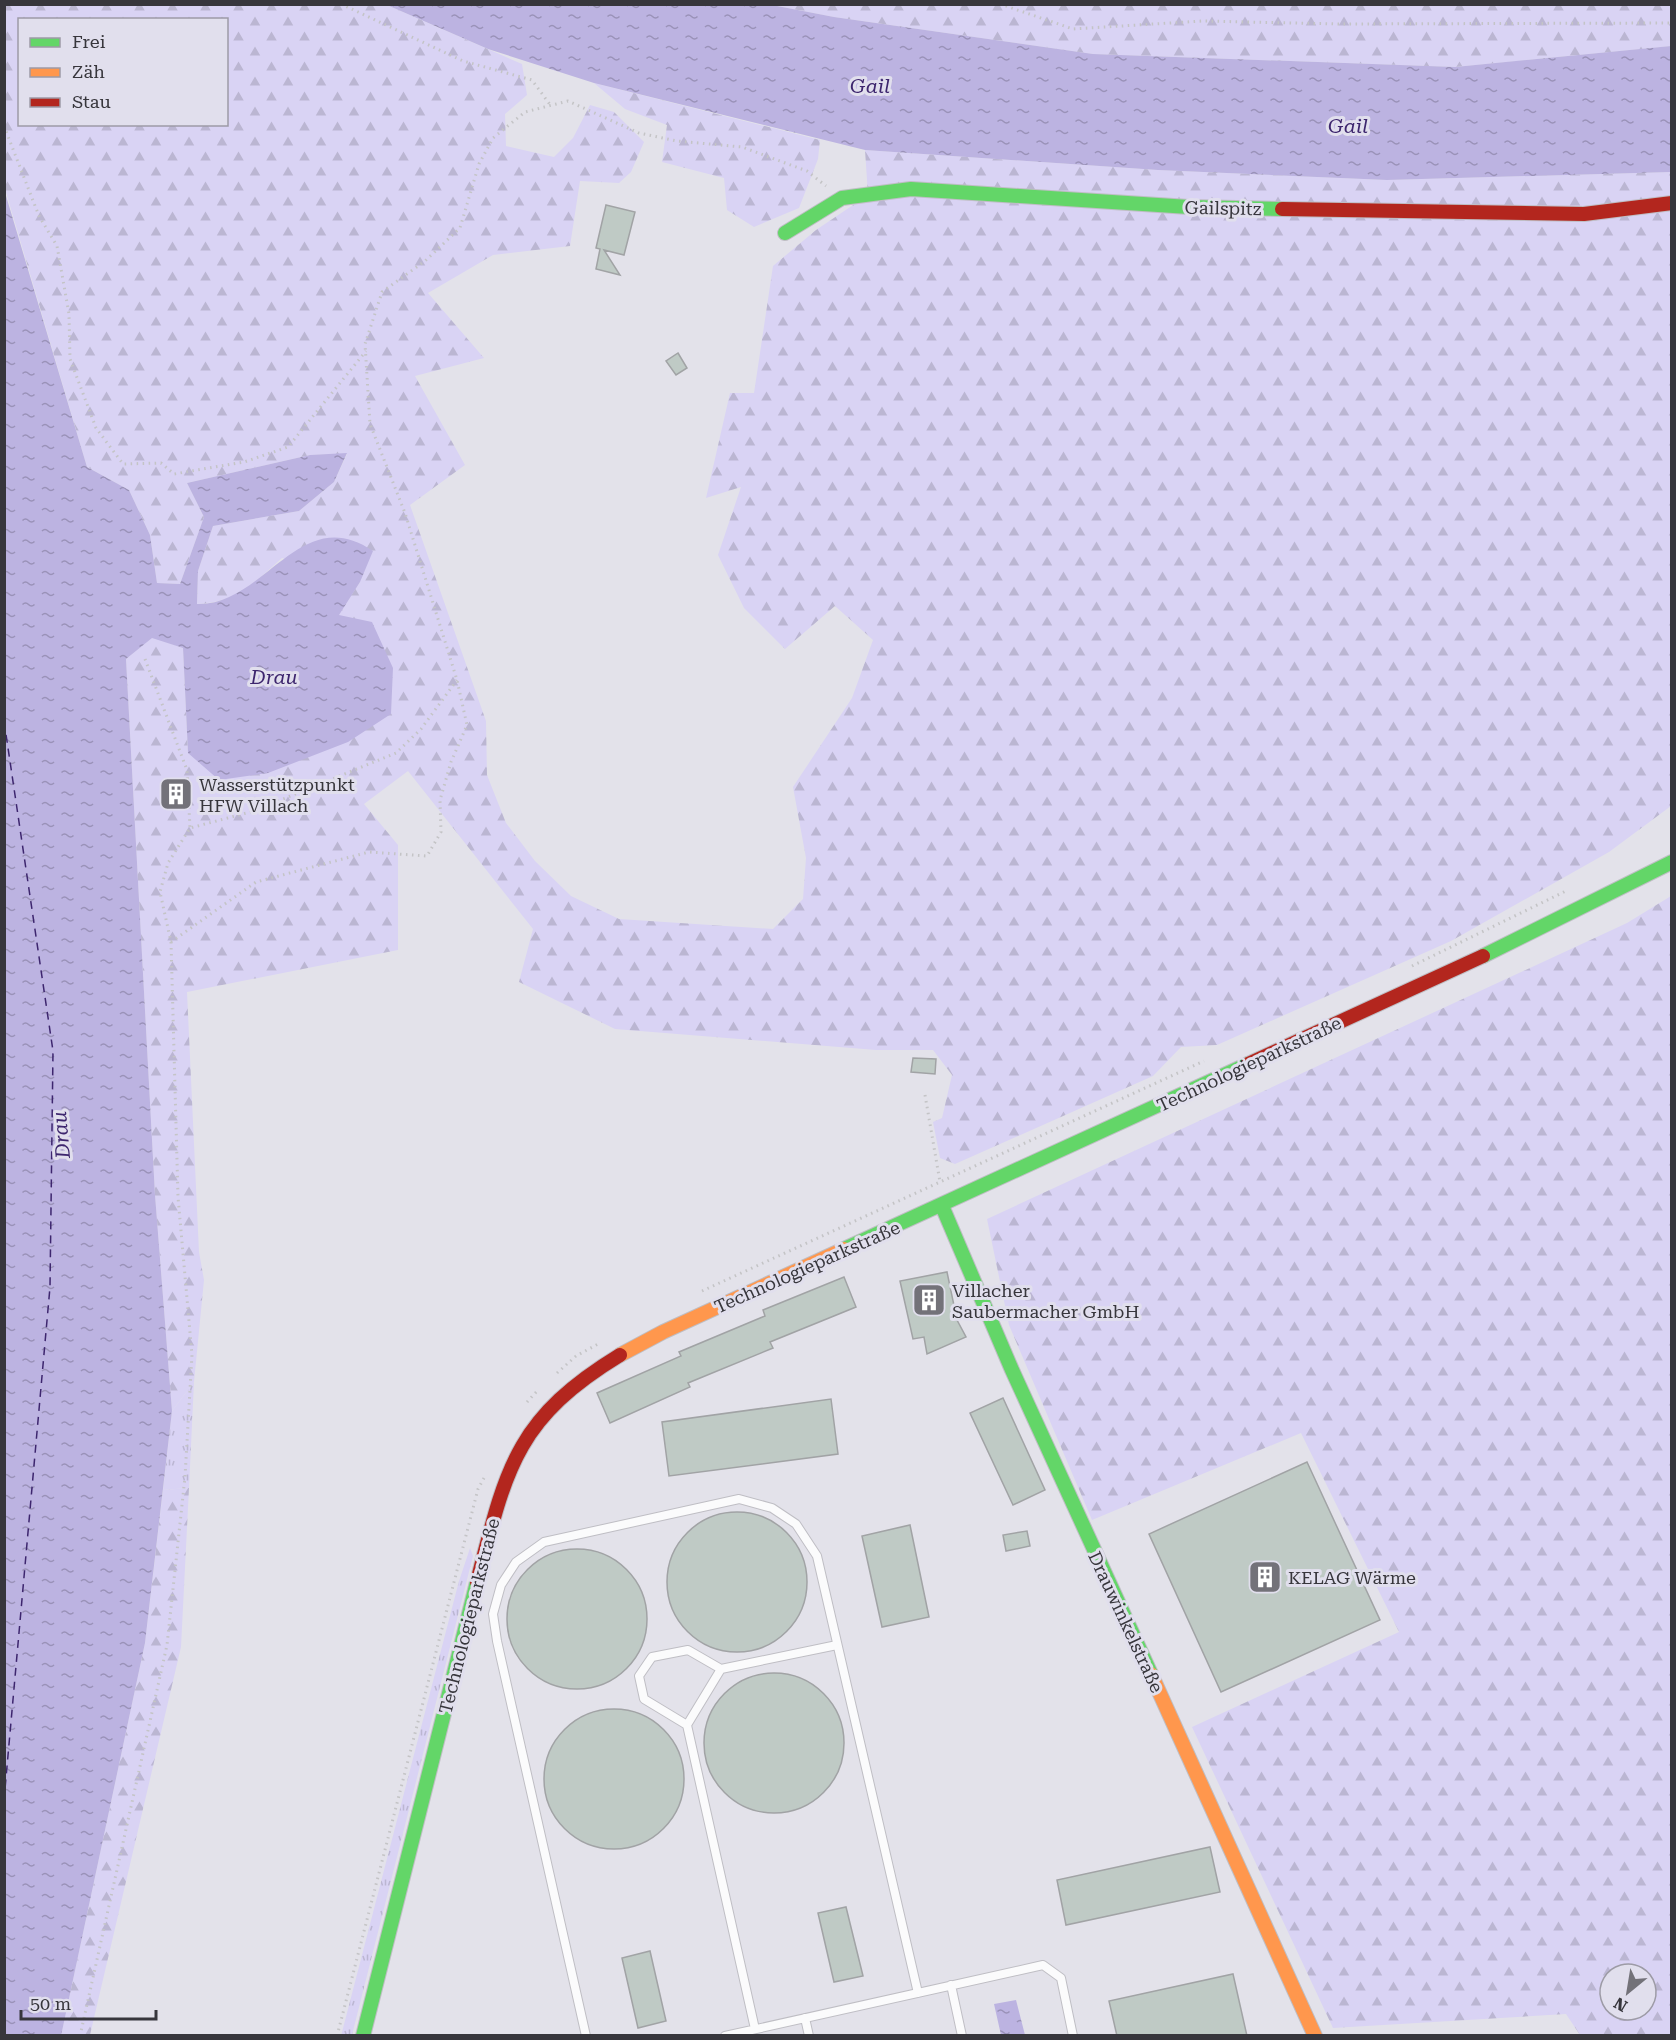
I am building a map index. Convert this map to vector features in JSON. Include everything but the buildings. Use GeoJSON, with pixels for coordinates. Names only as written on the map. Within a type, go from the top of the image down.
{"type":"FeatureCollection","features":[{"type":"Feature","properties":{"kind":"street","name":"Gailspitz"},"geometry":{"type":"LineString","coordinates":[[784,233],[842,198],[911,189],[1189,207],[1584,214],[1671,203]]}},
{"type":"Feature","properties":{"kind":"street","name":"Technologieparkstraße"},"geometry":{"type":"LineString","coordinates":[[363,2036],[491,1528],[516,1455],[532,1426],[551,1404],[578,1381],[615,1357],[663,1332],[1492,952],[1671,862]]}},
{"type":"Feature","properties":{"kind":"street","name":"Drauwinkelstraße"},"geometry":{"type":"LineString","coordinates":[[942,1206],[1012,1370],[1315,2036]]}},
{"type":"Feature","properties":{"kind":"lane"},"geometry":{"type":"LineString","coordinates":[[586,2036],[496,1641],[493,1614],[501,1585],[516,1563],[544,1542],[739,1499],[772,1508],[796,1524],[817,1556],[918,1993]]}},
{"type":"Feature","properties":{"kind":"lane"},"geometry":{"type":"LineString","coordinates":[[687,1725],[644,1699],[639,1676],[652,1657],[688,1650],[721,1669],[837,1645]]}},
{"type":"Feature","properties":{"kind":"lane"},"geometry":{"type":"LineString","coordinates":[[721,1669],[687,1725],[755,2029]]}},
{"type":"Feature","properties":{"kind":"lane"},"geometry":{"type":"LineString","coordinates":[[725,2036],[1043,1965],[1061,1978],[1073,2036]]}},
{"type":"Feature","properties":{"kind":"lane"},"geometry":{"type":"LineString","coordinates":[[951,1985],[962,2036]]}},
{"type":"Feature","properties":{"kind":"lane"},"geometry":{"type":"LineString","coordinates":[[805,2018],[809,2036]]}},
{"type":"Feature","properties":{"kind":"path"},"geometry":{"type":"LineString","coordinates":[[340,4],[463,61],[532,80],[551,106]]}},
{"type":"Feature","properties":{"kind":"path"},"geometry":{"type":"LineString","coordinates":[[1000,4],[1073,28],[1202,21],[1363,24],[1671,23]]}},
{"type":"Feature","properties":{"kind":"path"},"geometry":{"type":"LineString","coordinates":[[171,942],[256,882],[369,852],[427,856],[441,832],[440,800],[451,762],[467,725],[457,680],[405,513],[370,424],[366,351],[382,292],[424,261],[460,228],[479,164],[493,138],[525,112],[568,101],[639,133],[677,141],[742,147],[807,171],[842,198]]}},
{"type":"Feature","properties":{"kind":"path"},"geometry":{"type":"LineString","coordinates":[[4,126],[39,216],[57,246],[69,314],[70,359],[96,428],[123,464],[161,463],[174,474],[244,462],[288,447],[366,351]]}},
{"type":"Feature","properties":{"kind":"path"},"geometry":{"type":"LineString","coordinates":[[80,2036],[167,1645],[185,1477],[192,1355],[178,1197],[171,942],[160,892],[168,863],[190,828],[187,770],[145,658]]}},
{"type":"Feature","properties":{"kind":"path"},"geometry":{"type":"LineString","coordinates":[[190,828],[254,810],[396,753],[421,729],[457,680]]}},
{"type":"Feature","properties":{"kind":"path"},"geometry":{"type":"LineString","coordinates":[[1408,967],[1569,890]]}},
{"type":"Feature","properties":{"kind":"path"},"geometry":{"type":"LineString","coordinates":[[702,1291],[940,1180],[1213,1057]]}},
{"type":"Feature","properties":{"kind":"path"},"geometry":{"type":"LineString","coordinates":[[926,1095],[942,1206]]}},
{"type":"Feature","properties":{"kind":"path"},"geometry":{"type":"LineString","coordinates":[[552,1377],[576,1356],[608,1339]]}},
{"type":"Feature","properties":{"kind":"path"},"geometry":{"type":"LineString","coordinates":[[523,1408],[529,1398],[545,1384]]}},
{"type":"Feature","properties":{"kind":"path"},"geometry":{"type":"LineString","coordinates":[[337,2036],[478,1489],[490,1469]]}},
{"type":"Feature","properties":{"kind":"green space"},"geometry":{"type":"Polygon","coordinates":[[[1671,4],[1672,46],[1455,67],[1093,54],[834,17],[772,5],[1671,4]]]}},
{"type":"Feature","properties":{"kind":"green space"},"geometry":{"type":"Polygon","coordinates":[[[5,5],[387,5],[522,64],[527,95],[505,114],[506,146],[554,157],[573,138],[590,105],[614,112],[644,142],[631,172],[619,183],[580,181],[570,246],[493,255],[428,293],[484,358],[415,376],[465,465],[410,505],[486,721],[487,775],[506,823],[535,861],[571,896],[619,919],[773,929],[803,899],[806,858],[793,787],[852,698],[873,640],[835,606],[785,649],[744,608],[718,555],[741,487],[706,498],[730,393],[754,393],[773,266],[816,230],[868,195],[865,150],[1158,170],[1387,180],[1671,172],[1671,806],[1609,852],[1451,941],[1217,1045],[1181,1047],[1153,1076],[955,1164],[940,1158],[933,1122],[942,1118],[952,1075],[933,1050],[876,1050],[615,1029],[519,982],[533,929],[408,771],[364,804],[398,845],[398,950],[187,992],[199,1252],[204,1280],[194,1382],[172,1411],[155,1195],[126,659],[152,637],[183,648],[188,753],[338,615],[360,582],[282,558],[244,590],[223,599],[197,604],[198,571],[213,526],[299,511],[334,482],[347,454],[310,455],[187,483],[204,517],[180,584],[157,583],[150,535],[129,490],[87,467],[5,189],[5,5]]]}},
{"type":"Feature","properties":{"kind":"green space"},"geometry":{"type":"Polygon","coordinates":[[[594,83],[820,140],[818,159],[799,208],[754,227],[727,210],[724,178],[662,162],[667,125],[625,109],[594,83]]]}},
{"type":"Feature","properties":{"kind":"green space"},"geometry":{"type":"Polygon","coordinates":[[[1671,896],[1671,2035],[1580,2035],[1566,2014],[1333,2028],[1192,1727],[1399,1632],[1301,1433],[1092,1520],[1009,1325],[987,1219],[1627,923],[1671,896]]]}},
{"type":"Feature","properties":{"kind":"green space"},"geometry":{"type":"Polygon","coordinates":[[[194,1382],[189,1488],[163,1490],[172,1411],[194,1382]]]}},
{"type":"Feature","properties":{"kind":"green space"},"geometry":{"type":"Polygon","coordinates":[[[189,1488],[181,1647],[90,2035],[61,2036],[145,1643],[163,1490],[189,1488]]]}},
{"type":"Feature","properties":{"kind":"green space"},"geometry":{"type":"Polygon","coordinates":[[[470,1548],[473,1556],[352,2035],[341,2036],[459,1581],[470,1548]]]}},
{"type":"Feature","properties":{"kind":"water","name":"Gail"},"geometry":{"type":"Polygon","coordinates":[[[387,5],[772,5],[834,17],[1093,54],[1455,67],[1671,46],[1671,172],[1387,180],[1158,170],[865,150],[594,83],[488,49],[387,5]]]}},
{"type":"Feature","properties":{"kind":"water","name":"Drau"},"geometry":{"type":"Polygon","coordinates":[[[4,189],[87,467],[129,490],[150,535],[157,583],[180,584],[204,517],[187,483],[310,455],[347,453],[334,482],[299,511],[213,526],[198,571],[197,604],[221,600],[243,590],[303,546],[324,538],[347,539],[373,551],[360,582],[339,615],[372,622],[393,668],[391,714],[348,742],[268,773],[219,780],[188,753],[183,648],[152,638],[126,659],[155,1195],[172,1411],[145,1643],[61,2036],[4,2035],[4,189]]]}},
{"type":"Feature","properties":{"kind":"water"},"geometry":{"type":"Polygon","coordinates":[[[1016,2000],[1025,2035],[1001,2035],[994,2004],[1016,2000]]]}},
{"type":"Feature","properties":{"kind":"ferry route"},"geometry":{"type":"LineString","coordinates":[[4,721],[53,1051],[50,1287],[4,1800]]}},
{"type":"Feature","properties":{"kind":"traffic: fast"},"geometry":{"type":"LineString","coordinates":[[785,233],[842,198],[911,189],[1189,207],[1282,209]]}},
{"type":"Feature","properties":{"kind":"traffic: fast"},"geometry":{"type":"LineString","coordinates":[[1483,956],[1672,862]]}},
{"type":"Feature","properties":{"kind":"traffic: fast"},"geometry":{"type":"LineString","coordinates":[[844,1249],[1248,1064]]}},
{"type":"Feature","properties":{"kind":"traffic: fast"},"geometry":{"type":"LineString","coordinates":[[942,1206],[1012,1370],[1151,1674]]}},
{"type":"Feature","properties":{"kind":"traffic: fast"},"geometry":{"type":"LineString","coordinates":[[363,2036],[477,1582]]}},
{"type":"Feature","properties":{"kind":"traffic: slow"},"geometry":{"type":"LineString","coordinates":[[620,1355],[663,1332],[844,1249]]}},
{"type":"Feature","properties":{"kind":"traffic: slow"},"geometry":{"type":"LineString","coordinates":[[1151,1674],[1315,2036]]}},
{"type":"Feature","properties":{"kind":"traffic: jam"},"geometry":{"type":"LineString","coordinates":[[1282,209],[1584,214],[1672,203]]}},
{"type":"Feature","properties":{"kind":"traffic: jam"},"geometry":{"type":"LineString","coordinates":[[1248,1064],[1483,956]]}},
{"type":"Feature","properties":{"kind":"traffic: jam"},"geometry":{"type":"LineString","coordinates":[[477,1582],[507,1477],[520,1450],[536,1425],[557,1402],[585,1378],[620,1355]]}},
{"type":"Feature","properties":{"kind":"place","name":"Wasserstützpunkt HFW Villach"},"geometry":{"type":"Point","coordinates":[176,794]}},
{"type":"Feature","properties":{"kind":"place","name":"Villacher Saubermacher GmbH"},"geometry":{"type":"Point","coordinates":[929,1300]}},
{"type":"Feature","properties":{"kind":"place","name":"KELAG Wärme"},"geometry":{"type":"Point","coordinates":[1265,1577]}}]}
